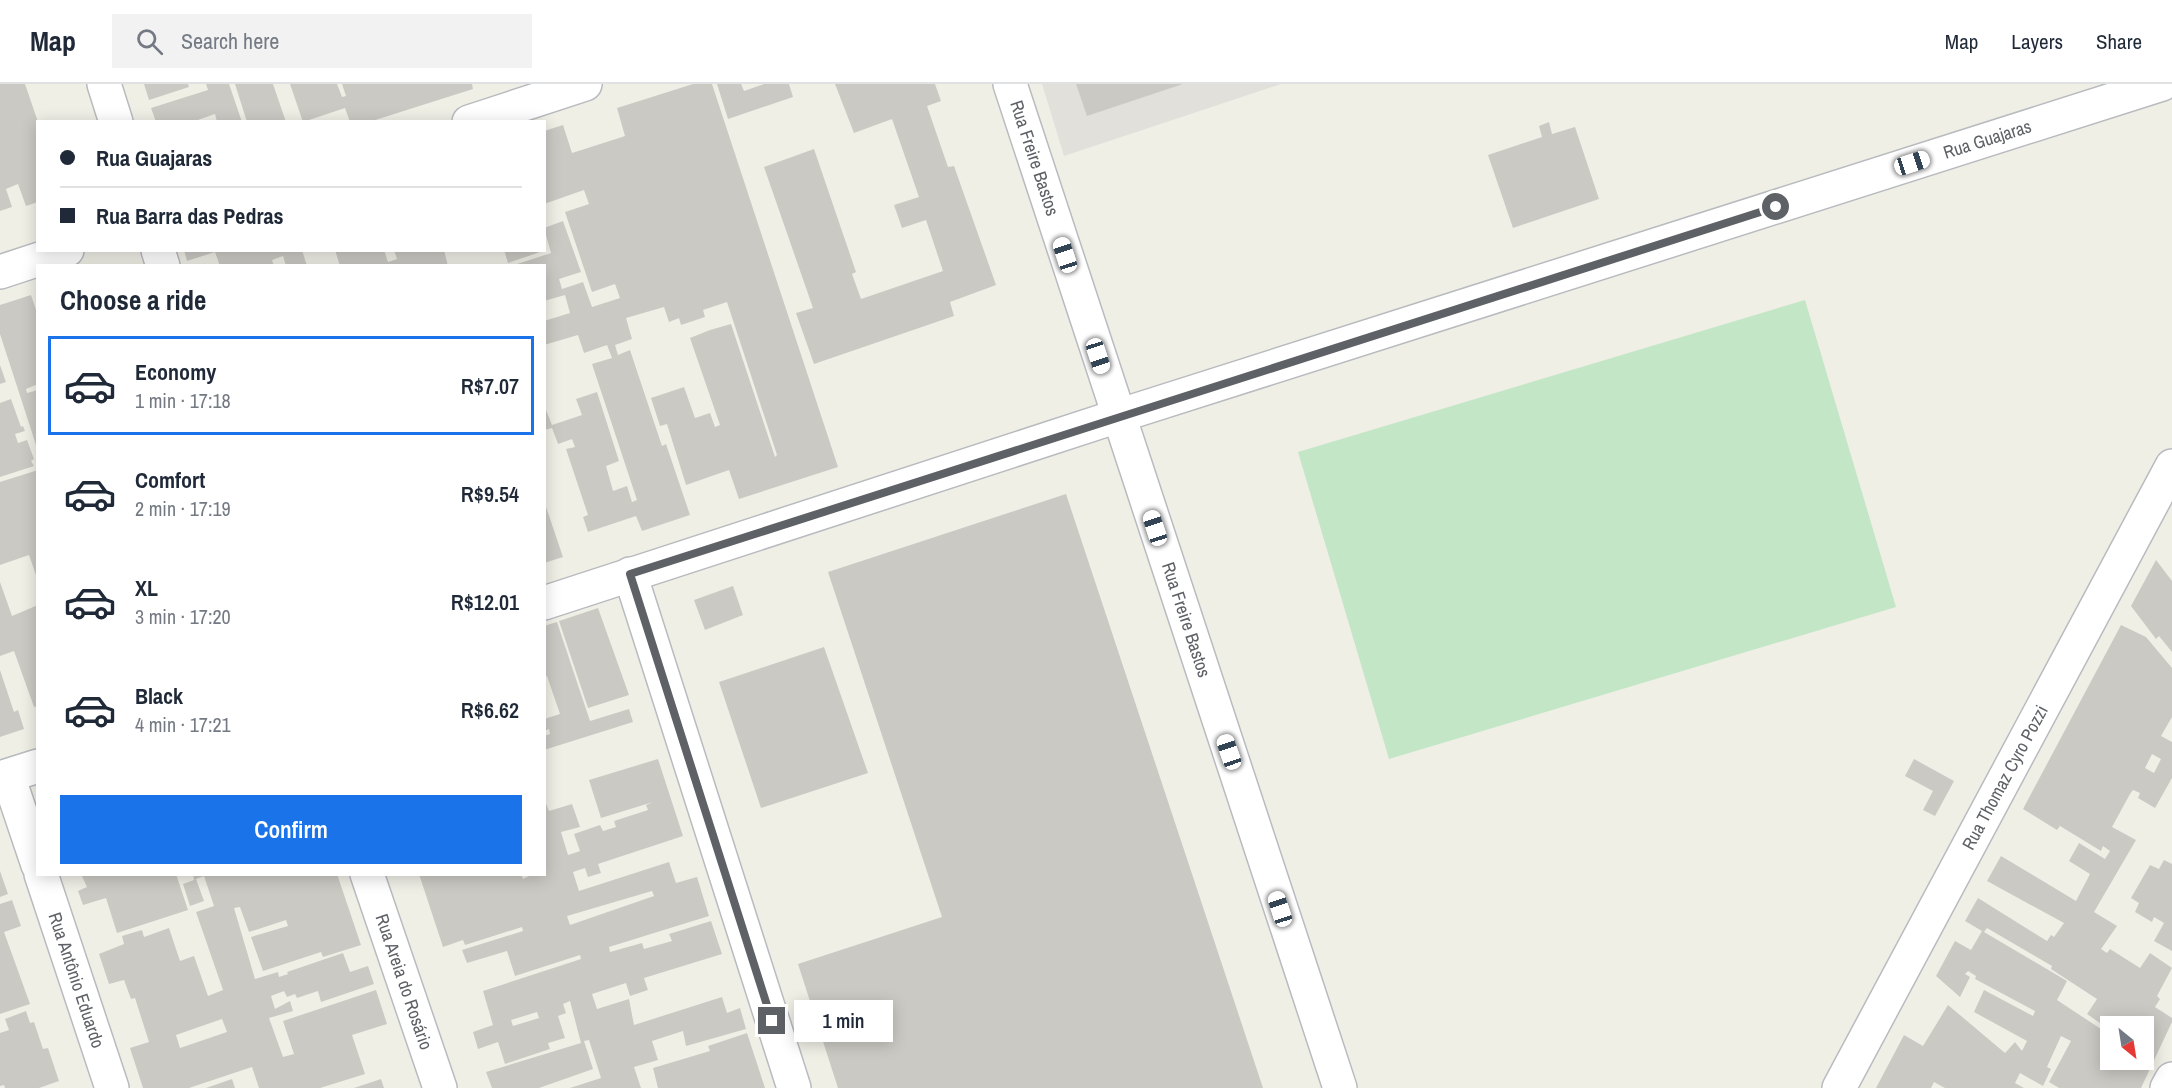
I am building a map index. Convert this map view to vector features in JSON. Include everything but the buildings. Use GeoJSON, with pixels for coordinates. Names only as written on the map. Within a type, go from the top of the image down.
{"type":"FeatureCollection","features":[{"type":"Feature","properties":{"kind":"street"},"geometry":{"type":"LineString","coordinates":[[104,84],[115,120]]}},
{"type":"Feature","properties":{"kind":"street"},"geometry":{"type":"LineString","coordinates":[[475,120],[585,84]]}},
{"type":"Feature","properties":{"kind":"street","name":"Rua Freire Bastos"},"geometry":{"type":"LineString","coordinates":[[1010,84],[1340,1088]]}},
{"type":"Feature","properties":{"kind":"street","name":"Rua Guajaras"},"geometry":{"type":"LineString","coordinates":[[546,602],[1118,416],[2162,84]]}},
{"type":"Feature","properties":{"kind":"street"},"geometry":{"type":"LineString","coordinates":[[0,272],[61,252]]}},
{"type":"Feature","properties":{"kind":"street","name":"Rua Thomaz Cyro Pozzi"},"geometry":{"type":"LineString","coordinates":[[1839,1088],[2172,466]]}},
{"type":"Feature","properties":{"kind":"street"},"geometry":{"type":"LineString","coordinates":[[630,574],[794,1088]]}},
{"type":"Feature","properties":{"kind":"street"},"geometry":{"type":"LineString","coordinates":[[15,773],[36,857]]}},
{"type":"Feature","properties":{"kind":"street","name":"Rua Antônio Eduardo"},"geometry":{"type":"LineString","coordinates":[[42,876],[112,1088]]}},
{"type":"Feature","properties":{"kind":"street","name":"Rua Areia do Rosário"},"geometry":{"type":"LineString","coordinates":[[368,876],[441,1088]]}},
{"type":"Feature","properties":{"kind":"street"},"geometry":{"type":"LineString","coordinates":[[2167,1088],[2172,1079]]}},
{"type":"Feature","properties":{"kind":"shaded area"},"geometry":{"type":"Polygon","coordinates":[[[1042,84],[1281,84],[1064,156],[1042,84]]]}},
{"type":"Feature","properties":{"kind":"green space"},"geometry":{"type":"Polygon","coordinates":[[[1805,300],[1896,607],[1389,759],[1298,452],[1805,300]]]}},
{"type":"Feature","properties":{"kind":"route"},"geometry":{"type":"LineString","coordinates":[[772,1021],[630,574],[1776,207]]}}]}
